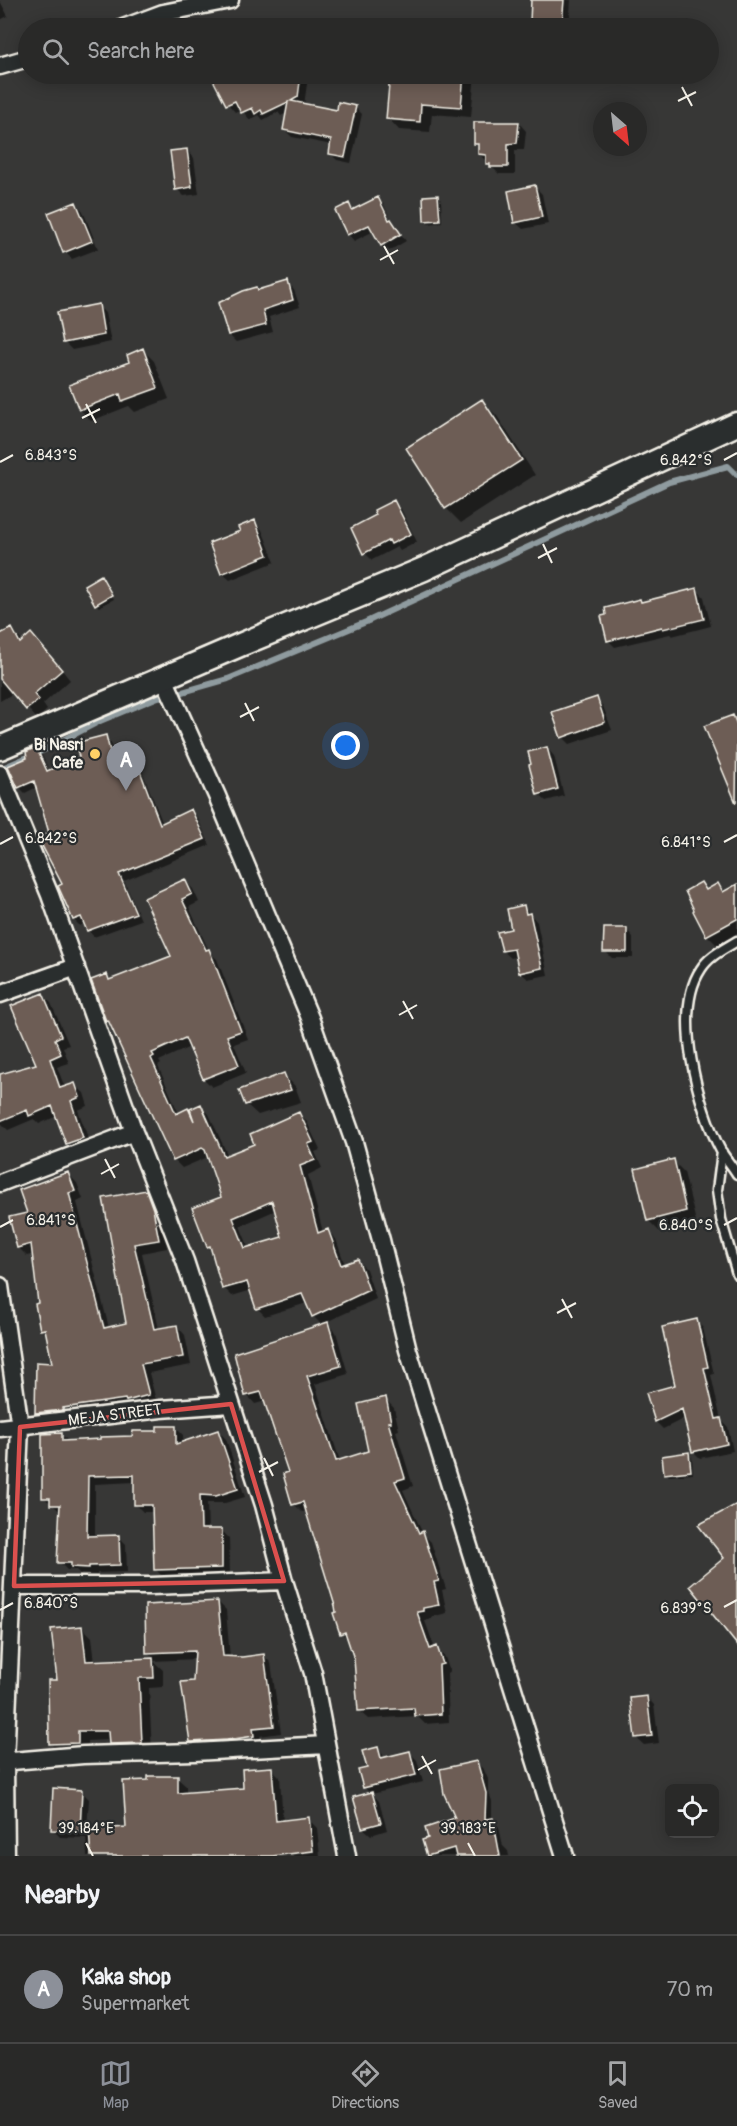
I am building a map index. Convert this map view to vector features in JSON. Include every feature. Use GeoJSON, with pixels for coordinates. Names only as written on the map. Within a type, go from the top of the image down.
{"type":"FeatureCollection","features":[{"type":"Feature","properties":{"kind":"main road"},"geometry":{"type":"LineString","coordinates":[[0,748],[424,569],[737,424]]}},
{"type":"Feature","properties":{"kind":"street"},"geometry":{"type":"LineString","coordinates":[[141,18],[162,6],[230,0]]}},
{"type":"Feature","properties":{"kind":"street"},"geometry":{"type":"LineString","coordinates":[[0,66],[18,61]]}},
{"type":"Feature","properties":{"kind":"street"},"geometry":{"type":"LineString","coordinates":[[164,678],[217,796],[310,1018],[354,1142],[408,1350],[565,1856]]}},
{"type":"Feature","properties":{"kind":"street"},"geometry":{"type":"LineString","coordinates":[[0,774],[50,895],[134,1132],[185,1261],[264,1505],[284,1581],[313,1673],[347,1856]]}},
{"type":"Feature","properties":{"kind":"street"},"geometry":{"type":"LineString","coordinates":[[0,994],[75,967]]}},
{"type":"Feature","properties":{"kind":"street"},"geometry":{"type":"LineString","coordinates":[[0,1183],[134,1132]]}},
{"type":"Feature","properties":{"kind":"street"},"geometry":{"type":"LineString","coordinates":[[0,1286],[20,1427],[14,1586],[3,1762],[6,1856]]}},
{"type":"Feature","properties":{"kind":"street","name":"MEJA STREET"},"geometry":{"type":"LineString","coordinates":[[0,1428],[161,1409],[231,1404]]}},
{"type":"Feature","properties":{"kind":"street"},"geometry":{"type":"LineString","coordinates":[[14,1586],[150,1586],[284,1581]]}},
{"type":"Feature","properties":{"kind":"street"},"geometry":{"type":"LineString","coordinates":[[3,1762],[83,1755],[194,1752],[326,1744]]}},
{"type":"Feature","properties":{"kind":"lane"},"geometry":{"type":"LineString","coordinates":[[737,941],[706,961],[690,989],[688,1003],[688,1022],[699,1091],[707,1118],[722,1152],[737,1174]]}},
{"type":"Feature","properties":{"kind":"lane"},"geometry":{"type":"LineString","coordinates":[[722,1152],[717,1190],[721,1219],[737,1274]]}},
{"type":"Feature","properties":{"kind":"highlighted area"},"geometry":{"type":"Polygon","coordinates":[[[231,1404],[284,1581],[14,1586],[20,1427],[231,1404]]]}},
{"type":"Feature","properties":{"kind":"building"},"geometry":{"type":"Polygon","coordinates":[[[531,0],[564,0],[563,18],[530,18],[531,0]]]}},
{"type":"Feature","properties":{"kind":"building"},"geometry":{"type":"Polygon","coordinates":[[[215,84],[300,84],[298,97],[291,101],[337,110],[338,102],[356,106],[345,157],[329,154],[331,140],[283,130],[288,102],[263,114],[261,110],[255,114],[252,108],[241,113],[235,101],[226,105],[215,84]]]}},
{"type":"Feature","properties":{"kind":"building"},"geometry":{"type":"Polygon","coordinates":[[[389,84],[463,84],[461,107],[421,104],[420,122],[386,119],[389,84]]]}},
{"type":"Feature","properties":{"kind":"building"},"geometry":{"type":"Polygon","coordinates":[[[474,122],[519,122],[517,143],[508,144],[508,167],[490,167],[490,164],[486,164],[486,155],[478,154],[478,144],[474,144],[474,122]]]}},
{"type":"Feature","properties":{"kind":"building"},"geometry":{"type":"Polygon","coordinates":[[[187,149],[192,187],[175,190],[170,151],[187,149]]]}},
{"type":"Feature","properties":{"kind":"building"},"geometry":{"type":"Polygon","coordinates":[[[535,185],[542,217],[514,223],[508,191],[535,185]]]}},
{"type":"Feature","properties":{"kind":"building"},"geometry":{"type":"Polygon","coordinates":[[[438,195],[440,220],[424,221],[423,196],[438,195]]]}},
{"type":"Feature","properties":{"kind":"building"},"geometry":{"type":"Polygon","coordinates":[[[378,197],[389,220],[391,219],[401,234],[381,246],[369,225],[347,235],[335,210],[349,203],[352,210],[378,197]]]}},
{"type":"Feature","properties":{"kind":"building"},"geometry":{"type":"Polygon","coordinates":[[[76,202],[92,241],[63,253],[48,213],[76,202]]]}},
{"type":"Feature","properties":{"kind":"building"},"geometry":{"type":"Polygon","coordinates":[[[288,281],[293,300],[263,310],[266,325],[228,335],[218,303],[243,291],[257,287],[258,290],[288,281]]]}},
{"type":"Feature","properties":{"kind":"building"},"geometry":{"type":"Polygon","coordinates":[[[99,304],[104,335],[63,343],[57,312],[99,304]]]}},
{"type":"Feature","properties":{"kind":"building"},"geometry":{"type":"Polygon","coordinates":[[[143,348],[158,388],[122,401],[120,394],[79,410],[69,385],[129,362],[127,355],[143,348]]]}},
{"type":"Feature","properties":{"kind":"building"},"geometry":{"type":"Polygon","coordinates":[[[482,399],[522,460],[445,509],[406,448],[482,399]]]}},
{"type":"Feature","properties":{"kind":"building"},"geometry":{"type":"Polygon","coordinates":[[[394,500],[411,534],[391,544],[389,540],[363,554],[351,528],[376,515],[374,510],[394,500]]]}},
{"type":"Feature","properties":{"kind":"building"},"geometry":{"type":"Polygon","coordinates":[[[255,520],[268,555],[221,574],[209,543],[240,531],[238,527],[255,520]]]}},
{"type":"Feature","properties":{"kind":"building"},"geometry":{"type":"Polygon","coordinates":[[[101,575],[112,595],[95,605],[84,585],[101,575]]]}},
{"type":"Feature","properties":{"kind":"building"},"geometry":{"type":"Polygon","coordinates":[[[697,588],[704,619],[607,641],[601,616],[606,615],[605,608],[697,588]]]}},
{"type":"Feature","properties":{"kind":"building"},"geometry":{"type":"Polygon","coordinates":[[[12,628],[20,643],[31,633],[62,670],[34,694],[39,700],[26,710],[0,679],[0,634],[12,628]]]}},
{"type":"Feature","properties":{"kind":"building"},"geometry":{"type":"Polygon","coordinates":[[[597,697],[605,722],[561,738],[552,712],[597,697]]]}},
{"type":"Feature","properties":{"kind":"building"},"geometry":{"type":"Polygon","coordinates":[[[733,715],[737,725],[736,803],[704,726],[733,715]]]}},
{"type":"Feature","properties":{"kind":"building"},"geometry":{"type":"Polygon","coordinates":[[[106,735],[115,772],[137,763],[160,824],[191,809],[205,839],[119,874],[136,913],[87,931],[81,917],[73,920],[58,886],[62,884],[38,838],[49,833],[34,781],[18,788],[8,766],[27,758],[26,752],[36,747],[47,771],[79,757],[75,743],[106,735]]]}},
{"type":"Feature","properties":{"kind":"building"},"geometry":{"type":"Polygon","coordinates":[[[547,747],[558,789],[537,795],[528,752],[547,747]]]}},
{"type":"Feature","properties":{"kind":"building"},"geometry":{"type":"Polygon","coordinates":[[[185,879],[192,894],[182,899],[206,950],[209,949],[241,1031],[227,1036],[239,1065],[203,1079],[185,1038],[152,1053],[154,1056],[151,1058],[176,1114],[188,1108],[194,1121],[190,1109],[201,1104],[224,1156],[254,1144],[250,1134],[299,1112],[313,1142],[308,1144],[315,1160],[300,1166],[318,1233],[328,1229],[341,1265],[358,1259],[369,1290],[312,1317],[302,1294],[256,1309],[247,1282],[222,1289],[210,1246],[207,1247],[192,1208],[221,1197],[205,1150],[202,1148],[173,1161],[108,1020],[106,1021],[91,980],[107,974],[109,980],[171,956],[144,898],[185,879]],[[272,1201],[233,1218],[245,1248],[282,1237],[272,1201]]]}},
{"type":"Feature","properties":{"kind":"building"},"geometry":{"type":"Polygon","coordinates":[[[701,882],[706,890],[718,883],[723,892],[737,884],[737,919],[706,936],[685,891],[701,882]]]}},
{"type":"Feature","properties":{"kind":"building"},"geometry":{"type":"Polygon","coordinates":[[[524,905],[526,914],[530,913],[542,968],[519,973],[514,949],[502,951],[497,932],[511,929],[507,909],[524,905]]]}},
{"type":"Feature","properties":{"kind":"building"},"geometry":{"type":"Polygon","coordinates":[[[604,928],[627,928],[627,952],[603,952],[604,928]]]}},
{"type":"Feature","properties":{"kind":"building"},"geometry":{"type":"Polygon","coordinates":[[[43,993],[61,1036],[55,1039],[61,1054],[50,1059],[60,1088],[75,1083],[80,1097],[71,1101],[83,1138],[66,1144],[52,1106],[29,1116],[27,1110],[0,1121],[0,1074],[36,1064],[11,1006],[43,993]]]}},
{"type":"Feature","properties":{"kind":"building"},"geometry":{"type":"Polygon","coordinates":[[[284,1073],[291,1090],[245,1105],[239,1090],[284,1073]]]}},
{"type":"Feature","properties":{"kind":"building"},"geometry":{"type":"Polygon","coordinates":[[[674,1159],[686,1211],[647,1221],[635,1169],[674,1159]]]}},
{"type":"Feature","properties":{"kind":"building"},"geometry":{"type":"Polygon","coordinates":[[[68,1172],[75,1191],[69,1193],[104,1328],[126,1323],[103,1198],[146,1190],[153,1209],[159,1240],[134,1244],[154,1329],[177,1325],[183,1357],[141,1364],[149,1395],[126,1401],[125,1399],[35,1413],[36,1362],[52,1363],[45,1329],[40,1330],[35,1304],[38,1303],[31,1244],[17,1248],[9,1217],[27,1213],[19,1190],[68,1172]]]}},
{"type":"Feature","properties":{"kind":"building"},"geometry":{"type":"Polygon","coordinates":[[[697,1319],[708,1367],[704,1368],[716,1419],[721,1418],[727,1444],[692,1452],[682,1409],[655,1422],[646,1393],[675,1385],[662,1327],[697,1319]]]}},
{"type":"Feature","properties":{"kind":"building"},"geometry":{"type":"Polygon","coordinates":[[[328,1322],[341,1366],[307,1376],[336,1461],[368,1451],[358,1404],[386,1397],[391,1422],[388,1422],[405,1478],[395,1481],[419,1533],[423,1531],[439,1581],[434,1582],[439,1605],[423,1608],[423,1611],[417,1612],[430,1649],[437,1646],[443,1664],[439,1665],[441,1714],[415,1716],[414,1708],[358,1711],[354,1659],[345,1632],[340,1634],[333,1613],[336,1612],[335,1606],[303,1502],[292,1505],[283,1474],[288,1472],[261,1392],[245,1396],[234,1353],[328,1322]]]}},
{"type":"Feature","properties":{"kind":"building"},"geometry":{"type":"Polygon","coordinates":[[[157,1426],[176,1426],[176,1444],[218,1430],[238,1489],[216,1496],[200,1495],[201,1529],[222,1529],[222,1568],[154,1570],[152,1505],[134,1505],[134,1475],[88,1476],[87,1536],[119,1535],[120,1565],[89,1566],[89,1568],[71,1567],[71,1563],[57,1563],[60,1505],[50,1505],[50,1498],[42,1498],[42,1434],[62,1433],[62,1441],[100,1439],[100,1437],[132,1436],[133,1431],[157,1431],[157,1426]]]}},
{"type":"Feature","properties":{"kind":"building"},"geometry":{"type":"Polygon","coordinates":[[[689,1452],[691,1471],[664,1474],[662,1456],[689,1452]]]}},
{"type":"Feature","properties":{"kind":"building"},"geometry":{"type":"Polygon","coordinates":[[[737,1504],[737,1645],[690,1586],[724,1558],[698,1525],[737,1504]]]}},
{"type":"Feature","properties":{"kind":"building"},"geometry":{"type":"Polygon","coordinates":[[[218,1601],[223,1656],[242,1657],[264,1654],[274,1726],[253,1728],[254,1736],[190,1742],[181,1682],[193,1681],[195,1651],[146,1653],[145,1605],[218,1601]]]}},
{"type":"Feature","properties":{"kind":"building"},"geometry":{"type":"Polygon","coordinates":[[[82,1626],[86,1661],[153,1658],[154,1678],[139,1678],[142,1743],[109,1744],[108,1731],[78,1731],[78,1743],[49,1744],[48,1680],[57,1680],[51,1629],[82,1626]]]}},
{"type":"Feature","properties":{"kind":"building"},"geometry":{"type":"Polygon","coordinates":[[[647,1696],[652,1736],[635,1738],[630,1698],[647,1696]]]}},
{"type":"Feature","properties":{"kind":"building"},"geometry":{"type":"Polygon","coordinates":[[[378,1747],[381,1758],[410,1751],[416,1775],[363,1788],[358,1770],[367,1768],[362,1751],[378,1747]]]}},
{"type":"Feature","properties":{"kind":"building"},"geometry":{"type":"Polygon","coordinates":[[[477,1761],[486,1793],[485,1819],[493,1818],[500,1856],[456,1856],[454,1848],[427,1856],[422,1840],[428,1838],[425,1828],[455,1818],[444,1794],[440,1769],[477,1761]]]}},
{"type":"Feature","properties":{"kind":"building"},"geometry":{"type":"Polygon","coordinates":[[[272,1767],[276,1821],[309,1817],[313,1851],[272,1856],[91,1856],[89,1830],[126,1827],[123,1781],[148,1780],[148,1776],[178,1776],[178,1793],[243,1788],[242,1769],[272,1767]]]}},
{"type":"Feature","properties":{"kind":"building"},"geometry":{"type":"Polygon","coordinates":[[[53,1788],[82,1790],[80,1831],[51,1830],[53,1788]]]}},
{"type":"Feature","properties":{"kind":"building"},"geometry":{"type":"Polygon","coordinates":[[[372,1792],[381,1823],[362,1828],[353,1797],[372,1792]]]}},
{"type":"Feature","properties":{"kind":"waterway"},"geometry":{"type":"LineString","coordinates":[[0,769],[44,750],[100,721],[158,697],[228,679],[366,622],[669,482],[728,466],[737,475]]}},
{"type":"Feature","properties":{"kind":"place","name":"Bi Nasri Cafe"},"geometry":{"type":"Point","coordinates":[95,754]}},
{"type":"Feature","properties":{"kind":"place","name":"Kaka shop"},"geometry":{"type":"Point","coordinates":[126,791]}}]}
